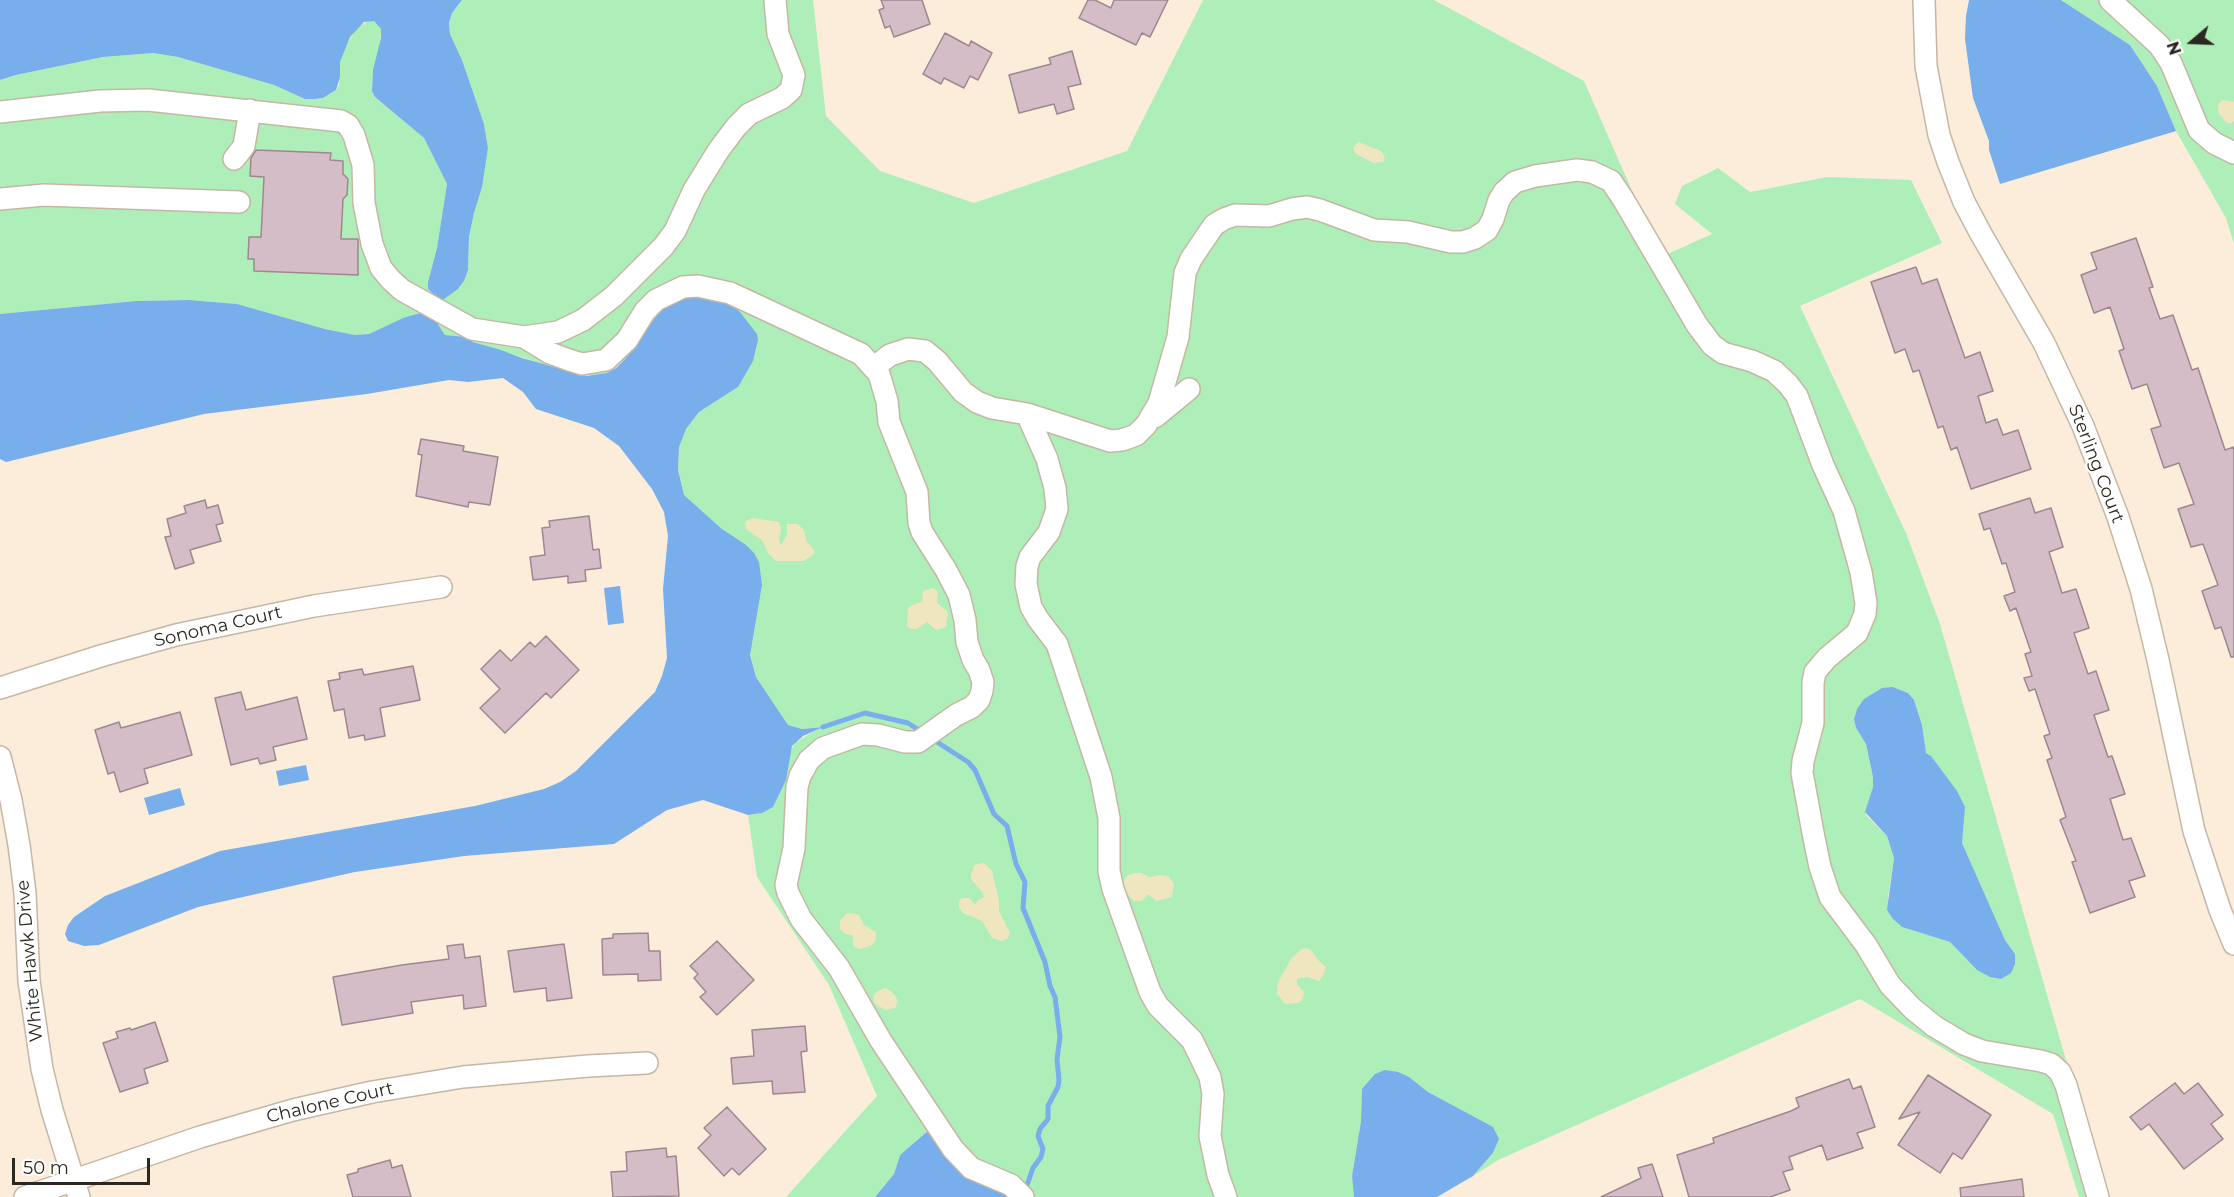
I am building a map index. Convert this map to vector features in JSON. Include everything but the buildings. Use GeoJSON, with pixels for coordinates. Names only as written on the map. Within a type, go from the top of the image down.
{"type":"FeatureCollection","features":[{"type":"Feature","properties":{"kind":"street"},"geometry":{"type":"LineString","coordinates":[[0,112],[100,101],[148,100],[341,121],[348,125],[354,135],[363,165],[364,203],[372,244],[381,268],[402,290],[472,329],[524,337],[558,332],[583,320],[614,296],[663,247],[675,231],[694,190],[736,127],[749,114],[782,98],[791,90],[794,75],[778,34],[774,0]]}},
{"type":"Feature","properties":{"kind":"street","name":"Sterling Court"},"geometry":{"type":"LineString","coordinates":[[1924,0],[1926,66],[1939,135],[1964,202],[2044,343],[2083,426],[2118,517],[2141,589],[2194,831],[2220,910],[2234,944]]}},
{"type":"Feature","properties":{"kind":"street"},"geometry":{"type":"LineString","coordinates":[[2110,0],[2159,45],[2171,63],[2199,130],[2214,143],[2234,153]]}},
{"type":"Feature","properties":{"kind":"street"},"geometry":{"type":"LineString","coordinates":[[234,159],[244,146],[250,110]]}},
{"type":"Feature","properties":{"kind":"street"},"geometry":{"type":"LineString","coordinates":[[1146,425],[1159,403],[1170,368],[1181,318],[1185,273],[1191,259],[1214,225],[1224,219],[1235,215],[1269,216],[1307,207],[1374,230],[1408,232],[1451,242],[1463,242],[1487,230],[1499,200],[1515,182],[1535,176],[1577,170],[1592,172],[1611,181],[1697,325],[1716,350],[1774,371],[1797,396],[1823,465],[1844,511],[1861,572],[1866,603],[1862,624],[1857,633],[1827,658],[1815,672],[1813,723],[1802,773],[1820,867],[1830,897],[1866,945],[1890,985],[1913,1009],[1934,1026],[1964,1044],[1982,1051],[2041,1061],[2051,1064],[2060,1072],[2066,1085],[2098,1197]]}},
{"type":"Feature","properties":{"kind":"street"},"geometry":{"type":"LineString","coordinates":[[0,199],[44,195],[239,202]]}},
{"type":"Feature","properties":{"kind":"street"},"geometry":{"type":"LineString","coordinates":[[524,337],[550,353],[582,364],[606,360],[627,340],[645,311],[656,300],[683,287],[698,286],[730,293],[861,354],[874,367],[882,384],[889,422],[916,492],[922,532],[959,595],[967,642],[982,682],[982,691],[979,700],[972,707],[956,715],[918,742],[905,742],[878,735],[862,734],[832,744],[816,754],[804,767],[797,787],[794,848],[786,885],[790,899],[801,919],[838,968],[881,1041],[954,1149],[971,1168],[1011,1185],[1023,1197]]}},
{"type":"Feature","properties":{"kind":"street"},"geometry":{"type":"LineString","coordinates":[[874,367],[890,355],[908,349],[925,351],[937,361],[963,392],[977,402],[992,408],[1027,414],[1110,441],[1136,435],[1189,389]]}},
{"type":"Feature","properties":{"kind":"street"},"geometry":{"type":"LineString","coordinates":[[1027,414],[1047,459],[1055,488],[1057,509],[1050,531],[1030,557],[1027,567],[1026,584],[1031,607],[1058,644],[1097,766],[1108,818],[1109,871],[1113,890],[1150,992],[1158,1006],[1192,1040],[1209,1077],[1213,1094],[1210,1136],[1218,1175],[1226,1197]]}},
{"type":"Feature","properties":{"kind":"street","name":"Sonoma Court"},"geometry":{"type":"LineString","coordinates":[[0,688],[144,644],[252,618],[314,606],[441,587]]}},
{"type":"Feature","properties":{"kind":"street","name":"White Hawk Drive"},"geometry":{"type":"LineString","coordinates":[[0,757],[19,845],[25,893],[29,981],[42,1069],[76,1188]]}},
{"type":"Feature","properties":{"kind":"street","name":"Chalone Court"},"geometry":{"type":"LineString","coordinates":[[25,1197],[76,1188],[229,1128],[372,1092],[463,1077],[647,1063]]}},
{"type":"Feature","properties":{"kind":"green space"},"geometry":{"type":"Polygon","coordinates":[[[462,0],[813,0],[826,116],[880,171],[974,203],[1127,151],[1203,0],[1434,0],[1584,81],[1661,257],[1712,234],[1675,204],[1682,186],[1718,168],[1750,192],[1827,177],[1911,180],[1942,243],[1800,306],[1906,533],[1940,624],[2063,1050],[2109,1197],[2079,1197],[2053,1114],[1860,999],[1498,1160],[1473,1176],[1493,1153],[1499,1139],[1409,1077],[1362,1089],[1361,1121],[1352,1176],[1354,1197],[1014,1197],[929,1130],[900,1155],[894,1174],[875,1197],[786,1197],[877,1096],[829,985],[757,877],[748,815],[761,813],[789,764],[790,751],[796,742],[821,727],[802,729],[788,725],[756,677],[750,655],[754,553],[722,529],[684,495],[678,470],[679,446],[686,429],[699,412],[738,387],[626,358],[608,373],[597,376],[579,375],[473,342],[467,337],[445,335],[435,315],[403,318],[369,334],[355,335],[325,329],[237,304],[189,300],[136,301],[0,314],[0,80],[103,57],[153,53],[178,57],[274,85],[305,99],[323,98],[336,90],[339,85],[340,62],[344,49],[357,27],[369,21],[374,21],[381,29],[380,48],[372,82],[375,97],[424,138],[447,184],[428,289],[432,295],[458,289],[468,270],[469,237],[488,148],[484,124],[462,60],[450,34],[449,23],[452,13],[462,0]],[[1893,687],[1857,709],[1854,719],[1856,728],[1866,744],[1873,777],[1873,787],[1866,815],[1887,836],[1894,858],[1888,897],[1893,919],[1902,927],[1950,942],[1977,970],[2015,954],[2005,940],[1962,843],[1962,831],[1931,756],[1926,753],[1922,725],[1914,700],[1908,693],[1893,687]]]}},
{"type":"Feature","properties":{"kind":"green space"},"geometry":{"type":"Polygon","coordinates":[[[2061,0],[2234,0],[2234,244],[2226,218],[2176,131],[2157,86],[2130,45],[2061,0]]]}},
{"type":"Feature","properties":{"kind":"sand"},"geometry":{"type":"Polygon","coordinates":[[[2222,100],[2234,102],[2234,121],[2232,123],[2227,123],[2219,114],[2218,105],[2222,100]]]}},
{"type":"Feature","properties":{"kind":"sand"},"geometry":{"type":"Polygon","coordinates":[[[1358,142],[1381,151],[1385,157],[1383,162],[1374,163],[1356,154],[1353,148],[1358,142]]]}},
{"type":"Feature","properties":{"kind":"sand"},"geometry":{"type":"Polygon","coordinates":[[[752,518],[779,522],[781,545],[787,535],[787,524],[798,524],[804,530],[806,540],[814,550],[814,554],[804,561],[776,561],[769,554],[762,540],[746,529],[745,522],[752,518]]]}},
{"type":"Feature","properties":{"kind":"sand"},"geometry":{"type":"Polygon","coordinates":[[[933,588],[938,592],[937,603],[948,612],[946,627],[936,630],[927,622],[917,629],[911,629],[907,626],[908,608],[922,602],[923,591],[933,588]]]}},
{"type":"Feature","properties":{"kind":"sand"},"geometry":{"type":"Polygon","coordinates":[[[984,863],[992,871],[999,911],[1010,933],[1008,938],[1002,941],[992,938],[982,921],[963,913],[959,907],[959,901],[962,898],[969,898],[975,905],[984,897],[971,879],[971,875],[974,866],[984,863]]]}},
{"type":"Feature","properties":{"kind":"sand"},"geometry":{"type":"Polygon","coordinates":[[[1141,873],[1149,877],[1168,876],[1174,884],[1172,897],[1156,901],[1148,894],[1142,901],[1134,901],[1126,892],[1123,883],[1127,876],[1141,873]]]}},
{"type":"Feature","properties":{"kind":"sand"},"geometry":{"type":"Polygon","coordinates":[[[850,913],[859,915],[864,925],[876,932],[876,940],[872,945],[861,949],[856,948],[853,945],[853,935],[845,934],[840,929],[840,921],[850,913]]]}},
{"type":"Feature","properties":{"kind":"sand"},"geometry":{"type":"Polygon","coordinates":[[[1307,948],[1326,967],[1324,974],[1319,981],[1307,977],[1297,979],[1297,984],[1304,992],[1303,998],[1299,1003],[1285,1004],[1277,994],[1278,982],[1291,959],[1300,950],[1307,948]]]}},
{"type":"Feature","properties":{"kind":"sand"},"geometry":{"type":"Polygon","coordinates":[[[885,988],[896,997],[898,1002],[895,1008],[885,1010],[874,1003],[873,996],[885,988]]]}},
{"type":"Feature","properties":{"kind":"water"},"geometry":{"type":"Polygon","coordinates":[[[0,0],[462,0],[452,13],[449,23],[450,34],[462,60],[484,124],[488,148],[482,187],[469,237],[468,270],[464,281],[458,289],[444,299],[438,299],[428,289],[447,184],[424,138],[375,97],[372,91],[373,70],[381,38],[381,29],[374,21],[364,22],[350,37],[340,62],[340,77],[336,90],[323,98],[305,99],[274,85],[178,57],[153,53],[103,57],[0,80],[0,0]]]}},
{"type":"Feature","properties":{"kind":"water"},"geometry":{"type":"Polygon","coordinates":[[[1969,0],[2061,0],[2130,45],[2157,86],[2176,131],[2000,184],[1989,150],[1989,141],[1973,98],[1965,39],[1969,0]]]}},
{"type":"Feature","properties":{"kind":"water"},"geometry":{"type":"Polygon","coordinates":[[[694,294],[727,301],[740,312],[757,334],[758,340],[753,361],[738,387],[699,412],[686,429],[679,447],[678,470],[684,495],[722,529],[746,545],[759,562],[762,585],[750,655],[756,677],[788,725],[802,729],[823,727],[803,736],[792,746],[786,780],[773,807],[762,813],[748,815],[703,800],[667,810],[614,844],[464,856],[355,872],[198,907],[99,945],[84,946],[68,941],[65,934],[74,917],[105,896],[220,851],[475,806],[544,789],[560,782],[576,771],[655,692],[667,658],[663,589],[668,536],[664,512],[652,489],[619,446],[594,428],[536,409],[523,392],[503,378],[468,382],[449,380],[367,394],[204,414],[6,462],[0,459],[0,314],[136,301],[189,300],[237,304],[325,329],[355,335],[369,334],[403,318],[424,312],[435,315],[445,335],[467,337],[473,342],[522,358],[587,376],[607,373],[616,368],[626,358],[666,303],[694,294]]]}},
{"type":"Feature","properties":{"kind":"water"},"geometry":{"type":"Polygon","coordinates":[[[620,586],[624,623],[608,625],[604,588],[620,586]]]}},
{"type":"Feature","properties":{"kind":"water"},"geometry":{"type":"Polygon","coordinates":[[[1893,687],[1908,693],[1914,700],[1922,725],[1926,753],[1931,756],[1957,791],[1965,807],[1962,843],[2005,940],[2015,954],[2015,964],[2011,973],[2001,979],[1990,977],[1977,970],[1950,942],[1902,927],[1887,910],[1894,858],[1887,836],[1865,812],[1873,787],[1873,777],[1866,744],[1856,728],[1854,719],[1864,699],[1882,688],[1893,687]]]}},
{"type":"Feature","properties":{"kind":"water"},"geometry":{"type":"Polygon","coordinates":[[[306,765],[309,780],[279,786],[276,771],[306,765]]]}},
{"type":"Feature","properties":{"kind":"water"},"geometry":{"type":"Polygon","coordinates":[[[180,788],[185,805],[149,815],[144,798],[180,788]]]}},
{"type":"Feature","properties":{"kind":"water"},"geometry":{"type":"Polygon","coordinates":[[[1385,1070],[1409,1077],[1428,1092],[1493,1127],[1499,1139],[1493,1153],[1473,1176],[1437,1197],[1354,1197],[1352,1176],[1361,1121],[1362,1089],[1375,1074],[1385,1070]]]}},
{"type":"Feature","properties":{"kind":"water"},"geometry":{"type":"Polygon","coordinates":[[[929,1130],[1014,1197],[875,1197],[894,1174],[900,1155],[929,1130]]]}},
{"type":"Feature","properties":{"kind":"waterway"},"geometry":{"type":"LineString","coordinates":[[823,727],[865,713],[908,723],[919,730]]}},
{"type":"Feature","properties":{"kind":"waterway"},"geometry":{"type":"LineString","coordinates":[[937,742],[968,762],[975,770],[994,814],[1007,826],[1016,864],[1025,882],[1023,908],[1045,962],[1055,997],[1060,1037],[1057,1059],[1058,1087],[1048,1106],[1048,1119],[1040,1129],[1038,1136],[1043,1149],[1041,1157],[1033,1168],[1026,1188]]}}]}
